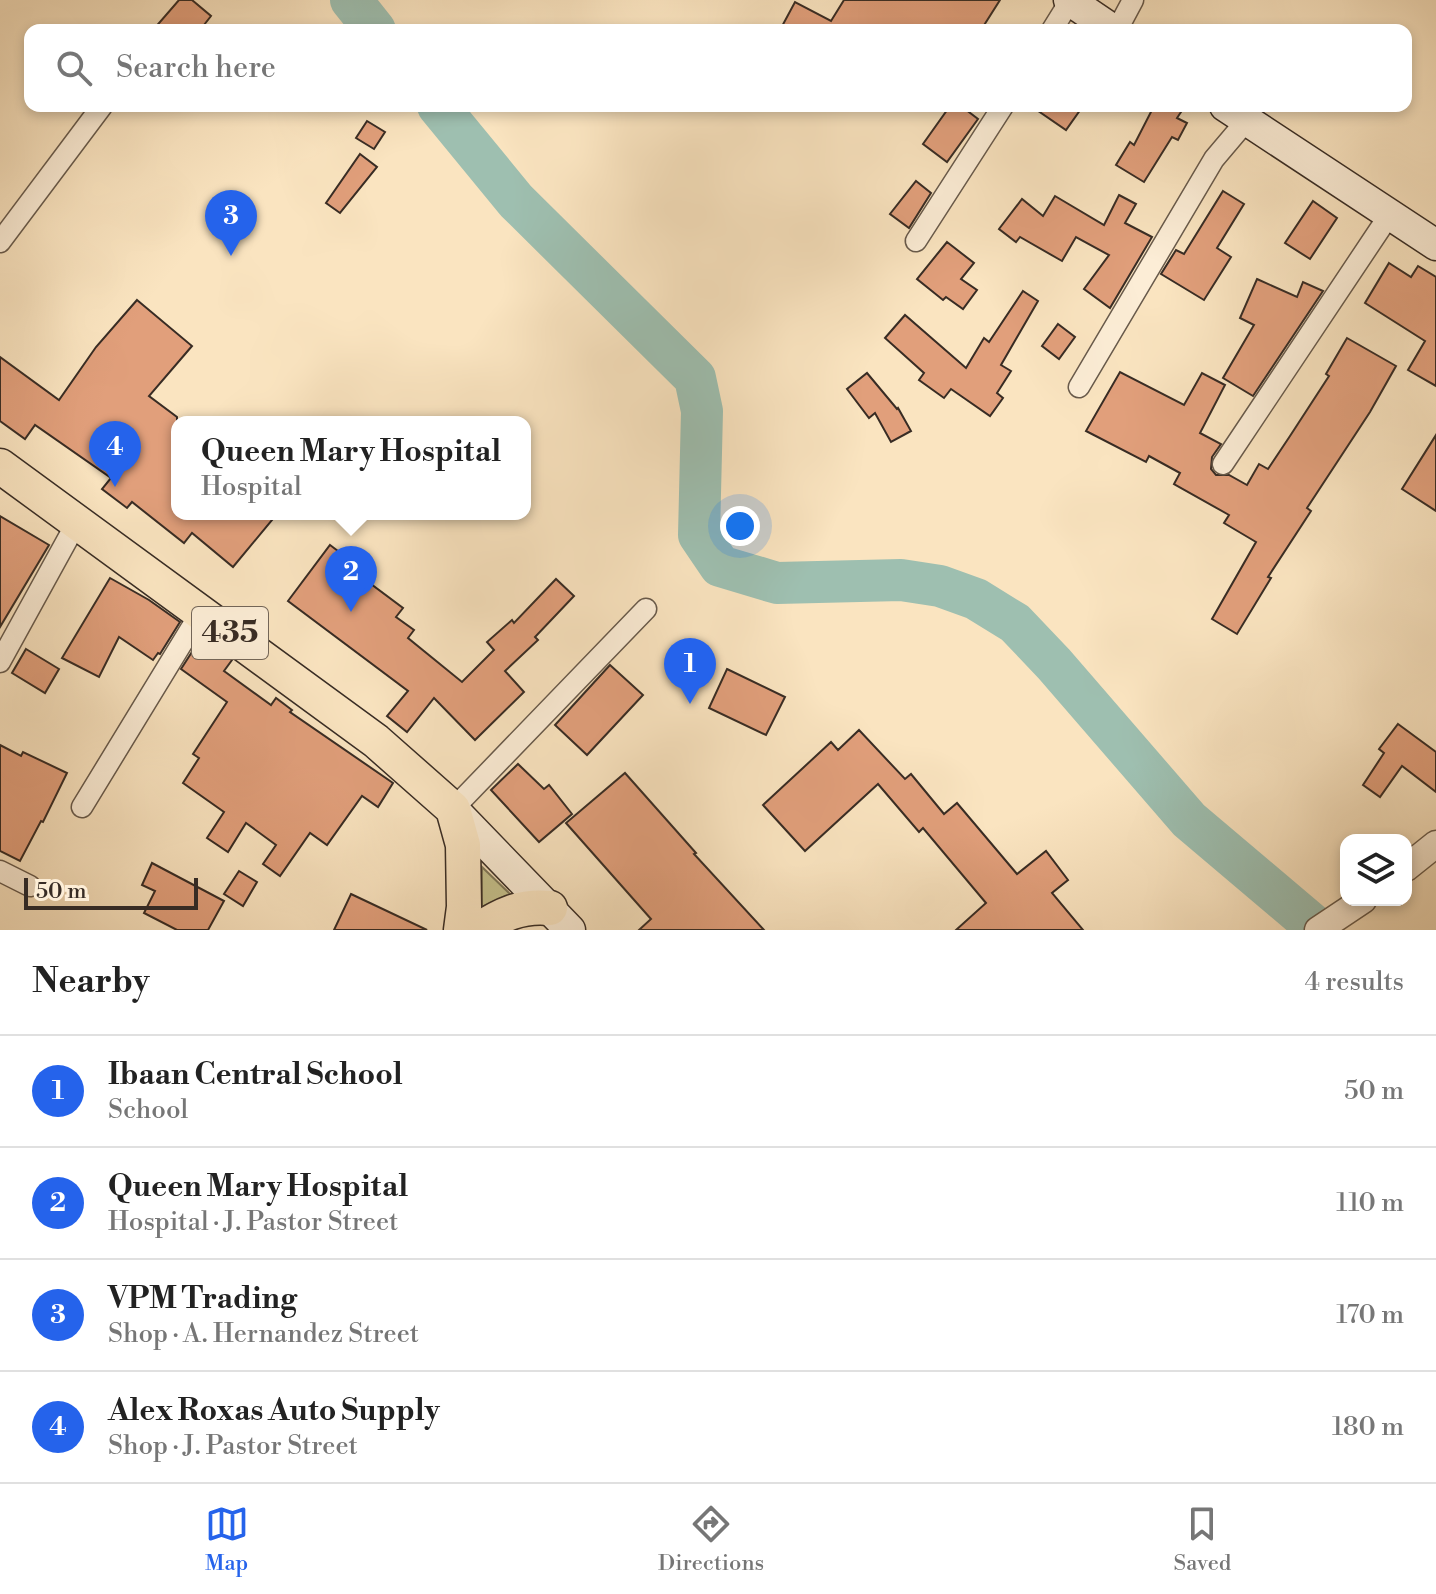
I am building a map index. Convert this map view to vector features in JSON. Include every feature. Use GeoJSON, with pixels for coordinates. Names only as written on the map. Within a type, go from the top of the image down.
{"type":"FeatureCollection","features":[{"type":"Feature","properties":{"kind":"main road"},"geometry":{"type":"LineString","coordinates":[[1070,1],[1106,24]]}},
{"type":"Feature","properties":{"kind":"main road"},"geometry":{"type":"LineString","coordinates":[[1236,113],[1436,245]]}},
{"type":"Feature","properties":{"kind":"main road","name":"435"},"geometry":{"type":"LineString","coordinates":[[0,466],[376,741],[453,809]]}},
{"type":"Feature","properties":{"kind":"main road"},"geometry":{"type":"LineString","coordinates":[[453,809],[560,919]]}},
{"type":"Feature","properties":{"kind":"main road"},"geometry":{"type":"LineString","coordinates":[[453,809],[463,845],[464,907],[461,930]]}},
{"type":"Feature","properties":{"kind":"main road"},"geometry":{"type":"LineString","coordinates":[[478,930],[517,909],[532,906],[560,919]]}},
{"type":"Feature","properties":{"kind":"street"},"geometry":{"type":"LineString","coordinates":[[1119,24],[1133,0]]}},
{"type":"Feature","properties":{"kind":"street"},"geometry":{"type":"LineString","coordinates":[[1056,24],[1070,1]]}},
{"type":"Feature","properties":{"kind":"street"},"geometry":{"type":"LineString","coordinates":[[0,242],[98,112]]}},
{"type":"Feature","properties":{"kind":"street"},"geometry":{"type":"LineString","coordinates":[[916,241],[999,112]]}},
{"type":"Feature","properties":{"kind":"street"},"geometry":{"type":"LineString","coordinates":[[1079,387],[1214,159],[1236,113]]}},
{"type":"Feature","properties":{"kind":"street"},"geometry":{"type":"LineString","coordinates":[[1223,464],[1390,214]]}},
{"type":"Feature","properties":{"kind":"street"},"geometry":{"type":"LineString","coordinates":[[0,662],[77,522]]}},
{"type":"Feature","properties":{"kind":"street"},"geometry":{"type":"LineString","coordinates":[[453,809],[646,609]]}},
{"type":"Feature","properties":{"kind":"street"},"geometry":{"type":"LineString","coordinates":[[82,807],[201,612]]}},
{"type":"Feature","properties":{"kind":"street"},"geometry":{"type":"LineString","coordinates":[[1412,863],[1436,844]]}},
{"type":"Feature","properties":{"kind":"street"},"geometry":{"type":"LineString","coordinates":[[0,871],[30,886]]}},
{"type":"Feature","properties":{"kind":"street"},"geometry":{"type":"LineString","coordinates":[[1318,930],[1354,906]]}},
{"type":"Feature","properties":{"kind":"shaded area"},"geometry":{"type":"Polygon","coordinates":[[[482,867],[510,894],[482,907],[482,867]]]}},
{"type":"Feature","properties":{"kind":"building"},"geometry":{"type":"Polygon","coordinates":[[[179,0],[192,0],[211,16],[205,24],[158,24],[179,0]]]}},
{"type":"Feature","properties":{"kind":"building"},"geometry":{"type":"Polygon","coordinates":[[[844,0],[1000,0],[985,24],[783,24],[795,2],[831,21],[844,0]]]}},
{"type":"Feature","properties":{"kind":"building"},"geometry":{"type":"Polygon","coordinates":[[[946,112],[969,112],[978,119],[947,162],[923,144],[946,112]]]}},
{"type":"Feature","properties":{"kind":"building"},"geometry":{"type":"Polygon","coordinates":[[[1040,112],[1079,112],[1066,130],[1040,112]]]}},
{"type":"Feature","properties":{"kind":"building"},"geometry":{"type":"Polygon","coordinates":[[[1151,112],[1181,112],[1177,118],[1187,123],[1178,140],[1172,137],[1144,182],[1116,165],[1130,142],[1134,145],[1151,112]]]}},
{"type":"Feature","properties":{"kind":"building"},"geometry":{"type":"Polygon","coordinates":[[[367,121],[385,132],[374,149],[356,138],[367,121]]]}},
{"type":"Feature","properties":{"kind":"building"},"geometry":{"type":"Polygon","coordinates":[[[360,154],[377,167],[340,213],[326,203],[360,154]]]}},
{"type":"Feature","properties":{"kind":"building"},"geometry":{"type":"Polygon","coordinates":[[[916,181],[931,193],[909,228],[890,214],[916,181]]]}},
{"type":"Feature","properties":{"kind":"building"},"geometry":{"type":"Polygon","coordinates":[[[1223,191],[1244,204],[1217,248],[1231,257],[1204,300],[1161,274],[1176,250],[1184,254],[1223,191]]]}},
{"type":"Feature","properties":{"kind":"building"},"geometry":{"type":"Polygon","coordinates":[[[1119,195],[1136,204],[1125,223],[1152,237],[1110,308],[1084,289],[1109,255],[1076,237],[1062,261],[1020,237],[1016,242],[999,229],[1022,199],[1043,216],[1055,196],[1104,225],[1119,195]]]}},
{"type":"Feature","properties":{"kind":"building"},"geometry":{"type":"Polygon","coordinates":[[[1313,201],[1337,218],[1310,259],[1285,243],[1313,201]]]}},
{"type":"Feature","properties":{"kind":"building"},"geometry":{"type":"Polygon","coordinates":[[[947,242],[974,263],[961,279],[977,290],[963,309],[946,297],[943,300],[917,279],[947,242]]]}},
{"type":"Feature","properties":{"kind":"building"},"geometry":{"type":"Polygon","coordinates":[[[1389,263],[1411,277],[1418,266],[1436,277],[1436,386],[1408,370],[1425,341],[1365,303],[1389,263]]]}},
{"type":"Feature","properties":{"kind":"building"},"geometry":{"type":"Polygon","coordinates":[[[1257,279],[1297,297],[1303,282],[1323,291],[1253,396],[1223,378],[1254,325],[1240,318],[1257,279]]]}},
{"type":"Feature","properties":{"kind":"building"},"geometry":{"type":"Polygon","coordinates":[[[1023,291],[1038,301],[1001,365],[1011,371],[997,393],[1003,398],[990,416],[951,389],[944,398],[919,380],[924,373],[885,338],[905,315],[966,368],[984,338],[989,342],[1023,291]]]}},
{"type":"Feature","properties":{"kind":"building"},"geometry":{"type":"Polygon","coordinates":[[[137,300],[192,346],[149,396],[176,416],[171,416],[171,520],[272,520],[233,567],[192,533],[184,543],[132,502],[127,508],[102,489],[111,478],[35,425],[25,439],[0,421],[0,357],[59,400],[96,347],[137,300]]]}},
{"type":"Feature","properties":{"kind":"building"},"geometry":{"type":"Polygon","coordinates":[[[1058,324],[1075,337],[1059,359],[1042,346],[1058,324]]]}},
{"type":"Feature","properties":{"kind":"building"},"geometry":{"type":"Polygon","coordinates":[[[1347,338],[1396,366],[1307,508],[1311,511],[1268,577],[1271,578],[1237,634],[1212,619],[1256,542],[1224,523],[1229,515],[1174,484],[1180,473],[1149,456],[1146,462],[1086,431],[1120,372],[1184,405],[1202,373],[1225,385],[1200,433],[1221,444],[1212,457],[1211,469],[1216,475],[1229,475],[1247,485],[1259,464],[1268,469],[1329,376],[1326,374],[1347,338]]]}},
{"type":"Feature","properties":{"kind":"building"},"geometry":{"type":"Polygon","coordinates":[[[867,373],[898,408],[911,431],[891,442],[875,413],[869,418],[847,389],[867,373]]]}},
{"type":"Feature","properties":{"kind":"building"},"geometry":{"type":"Polygon","coordinates":[[[1436,435],[1436,511],[1402,489],[1436,435]]]}},
{"type":"Feature","properties":{"kind":"building"},"geometry":{"type":"Polygon","coordinates":[[[0,516],[49,545],[0,627],[0,516]]]}},
{"type":"Feature","properties":{"kind":"building"},"geometry":{"type":"Polygon","coordinates":[[[330,545],[363,570],[359,575],[403,608],[396,617],[414,630],[408,638],[462,682],[494,650],[487,642],[512,620],[514,623],[556,579],[574,596],[535,637],[538,640],[505,671],[524,692],[475,740],[434,698],[407,732],[387,716],[408,691],[288,601],[330,545]]]}},
{"type":"Feature","properties":{"kind":"building"},"geometry":{"type":"Polygon","coordinates":[[[110,578],[180,622],[153,660],[119,637],[99,677],[62,658],[110,578]]]}},
{"type":"Feature","properties":{"kind":"building"},"geometry":{"type":"Polygon","coordinates":[[[201,638],[232,660],[224,671],[271,705],[276,698],[292,710],[290,712],[393,783],[378,807],[362,796],[327,845],[310,833],[280,876],[263,864],[276,845],[246,823],[228,852],[207,838],[224,812],[183,783],[199,758],[193,754],[227,702],[181,669],[201,638]]]}},
{"type":"Feature","properties":{"kind":"building"},"geometry":{"type":"Polygon","coordinates":[[[26,649],[59,669],[45,693],[12,673],[26,649]]]}},
{"type":"Feature","properties":{"kind":"building"},"geometry":{"type":"Polygon","coordinates":[[[610,665],[643,695],[587,755],[555,725],[610,665]]]}},
{"type":"Feature","properties":{"kind":"building"},"geometry":{"type":"Polygon","coordinates":[[[727,669],[785,697],[766,735],[709,708],[727,669]]]}},
{"type":"Feature","properties":{"kind":"building"},"geometry":{"type":"Polygon","coordinates":[[[1398,724],[1436,752],[1436,792],[1402,766],[1380,797],[1363,785],[1384,753],[1379,749],[1398,724]]]}},
{"type":"Feature","properties":{"kind":"building"},"geometry":{"type":"Polygon","coordinates":[[[859,730],[905,779],[911,774],[944,814],[957,803],[1017,874],[1046,851],[1068,880],[1052,893],[1083,930],[956,930],[986,903],[923,828],[919,832],[878,784],[805,851],[763,805],[831,742],[838,750],[859,730]]]}},
{"type":"Feature","properties":{"kind":"building"},"geometry":{"type":"Polygon","coordinates":[[[0,745],[21,756],[23,752],[67,773],[20,861],[0,851],[0,745]]]}},
{"type":"Feature","properties":{"kind":"building"},"geometry":{"type":"Polygon","coordinates":[[[518,764],[544,789],[549,785],[572,814],[539,842],[491,790],[518,764]]]}},
{"type":"Feature","properties":{"kind":"building"},"geometry":{"type":"Polygon","coordinates":[[[625,773],[764,930],[639,930],[651,919],[566,823],[625,773]]]}},
{"type":"Feature","properties":{"kind":"building"},"geometry":{"type":"Polygon","coordinates":[[[152,863],[224,901],[208,930],[177,930],[144,913],[155,891],[142,885],[152,863]]]}},
{"type":"Feature","properties":{"kind":"building"},"geometry":{"type":"Polygon","coordinates":[[[239,871],[257,882],[243,906],[224,894],[239,871]]]}},
{"type":"Feature","properties":{"kind":"building"},"geometry":{"type":"Polygon","coordinates":[[[351,894],[427,930],[334,930],[351,894]]]}},
{"type":"Feature","properties":{"kind":"waterway"},"geometry":{"type":"LineString","coordinates":[[351,0],[370,24]]}},
{"type":"Feature","properties":{"kind":"waterway"},"geometry":{"type":"LineString","coordinates":[[443,112],[516,201],[695,378],[702,411],[699,535],[720,566],[777,583],[901,580],[940,586],[976,599],[1015,623],[1189,820],[1319,930]]}},
{"type":"Feature","properties":{"kind":"place","name":"VPM Trading"},"geometry":{"type":"Point","coordinates":[231,256]}},
{"type":"Feature","properties":{"kind":"place","name":"Alex Roxas Auto Supply"},"geometry":{"type":"Point","coordinates":[115,487]}},
{"type":"Feature","properties":{"kind":"place","name":"Queen Mary Hospital"},"geometry":{"type":"Point","coordinates":[351,612]}},
{"type":"Feature","properties":{"kind":"place","name":"Ibaan Central School"},"geometry":{"type":"Point","coordinates":[690,704]}}]}
